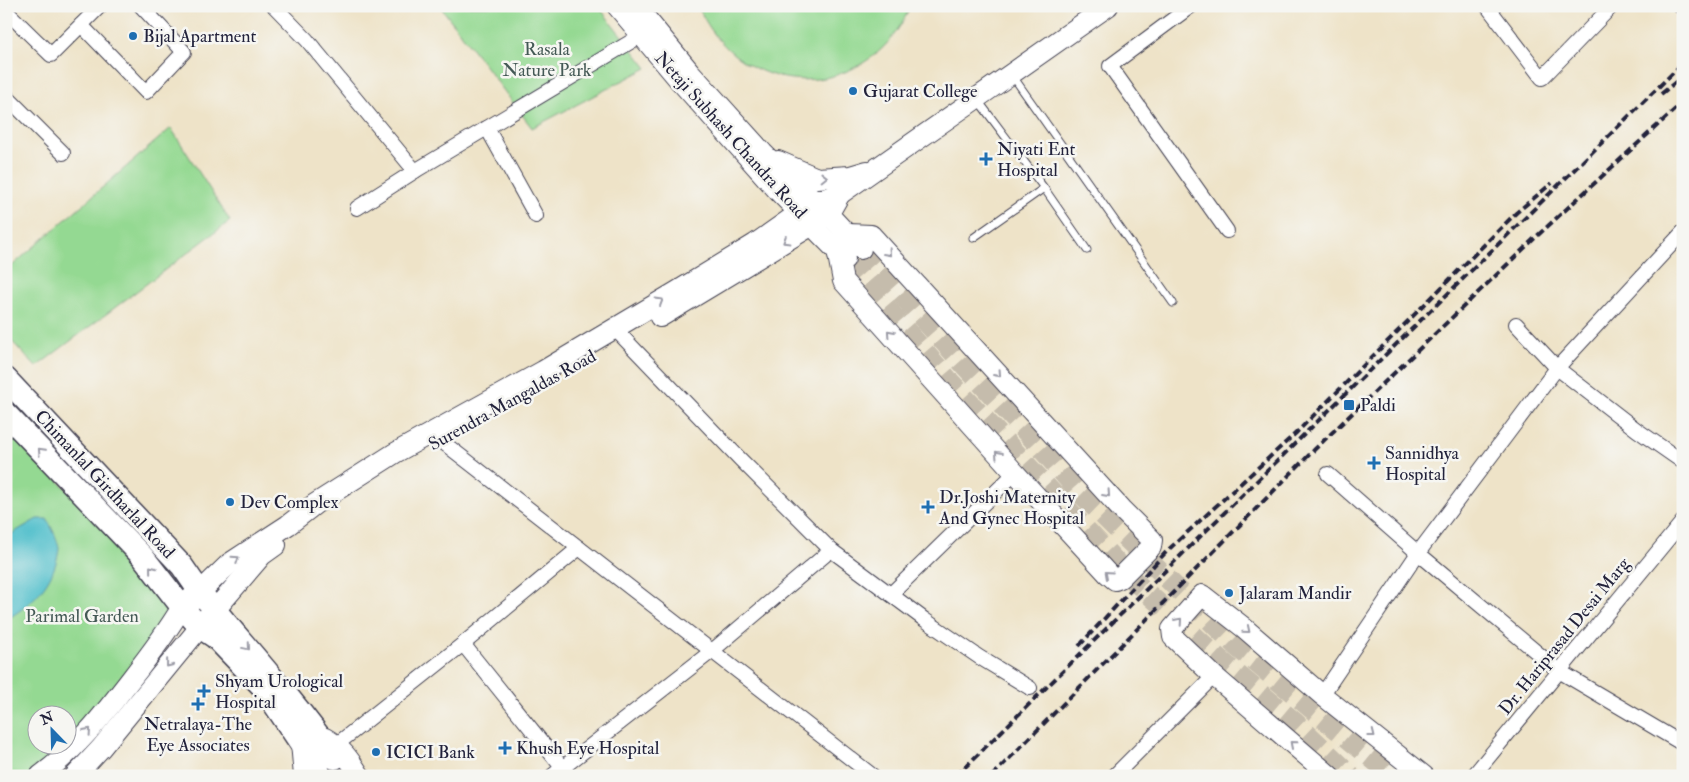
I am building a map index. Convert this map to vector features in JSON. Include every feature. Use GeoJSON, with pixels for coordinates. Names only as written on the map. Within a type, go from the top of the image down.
{"type":"FeatureCollection","features":[{"type":"Feature","properties":{"kind":"main road","name":"Netaji Subhash Chandra Road"},"geometry":{"type":"LineString","coordinates":[[618,6],[680,81],[779,192],[814,213]]}},
{"type":"Feature","properties":{"kind":"main road","name":"Netaji Subhash Chandra Road"},"geometry":{"type":"LineString","coordinates":[[636,6],[697,79],[763,153],[794,183],[814,213],[848,248]]}},
{"type":"Feature","properties":{"kind":"main road"},"geometry":{"type":"LineString","coordinates":[[763,153],[817,178],[850,176],[879,168],[1108,6]]}},
{"type":"Feature","properties":{"kind":"main road","name":"Surendra Mangaldas Road"},"geometry":{"type":"LineString","coordinates":[[200,592],[230,563],[315,504],[396,453],[542,371],[699,294],[879,168]]}},
{"type":"Feature","properties":{"kind":"main road"},"geometry":{"type":"LineString","coordinates":[[872,235],[1121,510],[1152,540],[1152,545],[1120,578],[1113,579],[1015,473],[843,281],[848,248],[872,235]]}},
{"type":"Feature","properties":{"kind":"main road","name":"Surendra Mangaldas Road"},"geometry":{"type":"LineString","coordinates":[[215,610],[262,555],[313,517],[377,475],[440,440],[618,334]]}},
{"type":"Feature","properties":{"kind":"main road","name":"Chimanlal Girdharlal Road"},"geometry":{"type":"LineString","coordinates":[[6,379],[182,566],[215,610]]}},
{"type":"Feature","properties":{"kind":"main road","name":"Chimanlal Girdharlal Road"},"geometry":{"type":"LineString","coordinates":[[6,414],[143,557],[200,627]]}},
{"type":"Feature","properties":{"kind":"main road"},"geometry":{"type":"LineString","coordinates":[[40,776],[59,762],[109,708],[153,651],[182,607],[200,592]]}},
{"type":"Feature","properties":{"kind":"main road"},"geometry":{"type":"LineString","coordinates":[[1330,776],[1214,676],[1171,634],[1172,629],[1202,595],[1244,627],[1322,695],[1424,776]]}},
{"type":"Feature","properties":{"kind":"main road"},"geometry":{"type":"LineString","coordinates":[[75,776],[101,748],[215,610],[309,738],[323,762]]}},
{"type":"Feature","properties":{"kind":"main road"},"geometry":{"type":"LineString","coordinates":[[200,627],[215,637],[309,738],[323,762]]}},
{"type":"Feature","properties":{"kind":"main road"},"geometry":{"type":"LineString","coordinates":[[323,762],[344,753],[360,776]]}},
{"type":"Feature","properties":{"kind":"street"},"geometry":{"type":"LineString","coordinates":[[6,11],[51,55],[100,6]]}},
{"type":"Feature","properties":{"kind":"street"},"geometry":{"type":"LineString","coordinates":[[81,25],[146,92],[184,52],[141,6]]}},
{"type":"Feature","properties":{"kind":"street"},"geometry":{"type":"LineString","coordinates":[[274,6],[307,40],[415,170]]}},
{"type":"Feature","properties":{"kind":"street"},"geometry":{"type":"LineString","coordinates":[[1192,6],[1110,66],[1226,231]]}},
{"type":"Feature","properties":{"kind":"street"},"geometry":{"type":"LineString","coordinates":[[1487,6],[1542,78],[1612,6]]}},
{"type":"Feature","properties":{"kind":"street"},"geometry":{"type":"LineString","coordinates":[[357,208],[415,170],[642,35]]}},
{"type":"Feature","properties":{"kind":"street"},"geometry":{"type":"LineString","coordinates":[[6,96],[63,153]]}},
{"type":"Feature","properties":{"kind":"street"},"geometry":{"type":"LineString","coordinates":[[487,128],[536,216]]}},
{"type":"Feature","properties":{"kind":"street"},"geometry":{"type":"LineString","coordinates":[[1322,695],[1418,553],[1557,368],[1683,232]]}},
{"type":"Feature","properties":{"kind":"street"},"geometry":{"type":"LineString","coordinates":[[1516,324],[1557,368],[1637,430],[1683,462]]}},
{"type":"Feature","properties":{"kind":"street"},"geometry":{"type":"LineString","coordinates":[[618,334],[832,550],[979,657],[1030,688]]}},
{"type":"Feature","properties":{"kind":"street"},"geometry":{"type":"LineString","coordinates":[[440,440],[873,776]]}},
{"type":"Feature","properties":{"kind":"street"},"geometry":{"type":"LineString","coordinates":[[891,594],[1015,473]]}},
{"type":"Feature","properties":{"kind":"street"},"geometry":{"type":"LineString","coordinates":[[1328,474],[1418,553],[1559,671],[1683,744]]}},
{"type":"Feature","properties":{"kind":"street","name":"Dr. Hariprasad Desai Marg"},"geometry":{"type":"LineString","coordinates":[[1473,776],[1683,521]]}},
{"type":"Feature","properties":{"kind":"street"},"geometry":{"type":"LineString","coordinates":[[323,762],[579,548]]}},
{"type":"Feature","properties":{"kind":"street"},"geometry":{"type":"LineString","coordinates":[[463,644],[561,773],[712,651],[832,550]]}},
{"type":"Feature","properties":{"kind":"street"},"geometry":{"type":"LineString","coordinates":[[1114,776],[1214,676]]}},
{"type":"Feature","properties":{"kind":"lane"},"geometry":{"type":"LineString","coordinates":[[1012,74],[1173,302]]}},
{"type":"Feature","properties":{"kind":"lane"},"geometry":{"type":"LineString","coordinates":[[976,98],[1044,188],[1087,250]]}},
{"type":"Feature","properties":{"kind":"lane"},"geometry":{"type":"LineString","coordinates":[[973,238],[1044,188]]}},
{"type":"Feature","properties":{"kind":"green space","name":"Rasala Nature Park"},"geometry":{"type":"Polygon","coordinates":[[[440,6],[598,6],[647,68],[532,128],[440,6]]]}},
{"type":"Feature","properties":{"kind":"green space"},"geometry":{"type":"Polygon","coordinates":[[[698,6],[911,6],[894,34],[872,57],[848,71],[822,78],[797,80],[773,75],[750,65],[729,50],[712,30],[698,6]]]}},
{"type":"Feature","properties":{"kind":"green space"},"geometry":{"type":"Polygon","coordinates":[[[171,128],[230,221],[36,367],[6,335],[6,271],[171,128]]]}},
{"type":"Feature","properties":{"kind":"green space","name":"Parimal Garden"},"geometry":{"type":"Polygon","coordinates":[[[6,427],[124,548],[165,601],[166,614],[143,663],[78,734],[78,704],[28,704],[28,754],[59,754],[39,776],[6,776],[6,427]]]}},
{"type":"Feature","properties":{"kind":"water"},"geometry":{"type":"Polygon","coordinates":[[[37,519],[47,519],[56,537],[59,548],[54,569],[38,594],[6,620],[6,537],[37,519]]]}},
{"type":"Feature","properties":{"kind":"tunnel"},"geometry":{"type":"LineString","coordinates":[[861,249],[1080,493],[1238,648],[1393,776]]}},
{"type":"Feature","properties":{"kind":"tunnel"},"geometry":{"type":"LineString","coordinates":[[847,261],[948,379],[1131,578],[1223,662],[1296,723],[1352,776]]}},
{"type":"Feature","properties":{"kind":"tunnel"},"geometry":{"type":"LineString","coordinates":[[335,758],[346,776]]}},
{"type":"Feature","properties":{"kind":"railway"},"geometry":{"type":"LineString","coordinates":[[956,776],[1683,63]]}},
{"type":"Feature","properties":{"kind":"railway"},"geometry":{"type":"LineString","coordinates":[[1661,94],[1683,76]]}},
{"type":"Feature","properties":{"kind":"railway"},"geometry":{"type":"LineString","coordinates":[[992,776],[1315,449],[1537,236],[1683,102]]}},
{"type":"Feature","properties":{"kind":"railway"},"geometry":{"type":"LineString","coordinates":[[1079,646],[1168,550],[1296,433],[1516,213],[1552,183]]}},
{"type":"Feature","properties":{"kind":"place","name":"Bijal Apartment"},"geometry":{"type":"Point","coordinates":[133,36]}},
{"type":"Feature","properties":{"kind":"place","name":"Gujarat College"},"geometry":{"type":"Point","coordinates":[853,91]}},
{"type":"Feature","properties":{"kind":"place","name":"Niyati Ent Hospital"},"geometry":{"type":"Point","coordinates":[986,159]}},
{"type":"Feature","properties":{"kind":"place","name":"Paldi"},"geometry":{"type":"Point","coordinates":[1349,405]}},
{"type":"Feature","properties":{"kind":"place","name":"Sannidhya Hospital"},"geometry":{"type":"Point","coordinates":[1374,463]}},
{"type":"Feature","properties":{"kind":"place","name":"Dev Complex"},"geometry":{"type":"Point","coordinates":[230,502]}},
{"type":"Feature","properties":{"kind":"place","name":"Dr.Joshi Maternity And Gynec Hospital"},"geometry":{"type":"Point","coordinates":[928,507]}},
{"type":"Feature","properties":{"kind":"place","name":"Jalaram Mandir"},"geometry":{"type":"Point","coordinates":[1229,593]}},
{"type":"Feature","properties":{"kind":"place","name":"Shyam Urological Hospital"},"geometry":{"type":"Point","coordinates":[204,691]}},
{"type":"Feature","properties":{"kind":"place","name":"Netralaya-The Eye Associates"},"geometry":{"type":"Point","coordinates":[198,704]}},
{"type":"Feature","properties":{"kind":"place","name":"Khush Eye Hospital"},"geometry":{"type":"Point","coordinates":[505,748]}},
{"type":"Feature","properties":{"kind":"place","name":"ICICI Bank"},"geometry":{"type":"Point","coordinates":[376,752]}}]}
